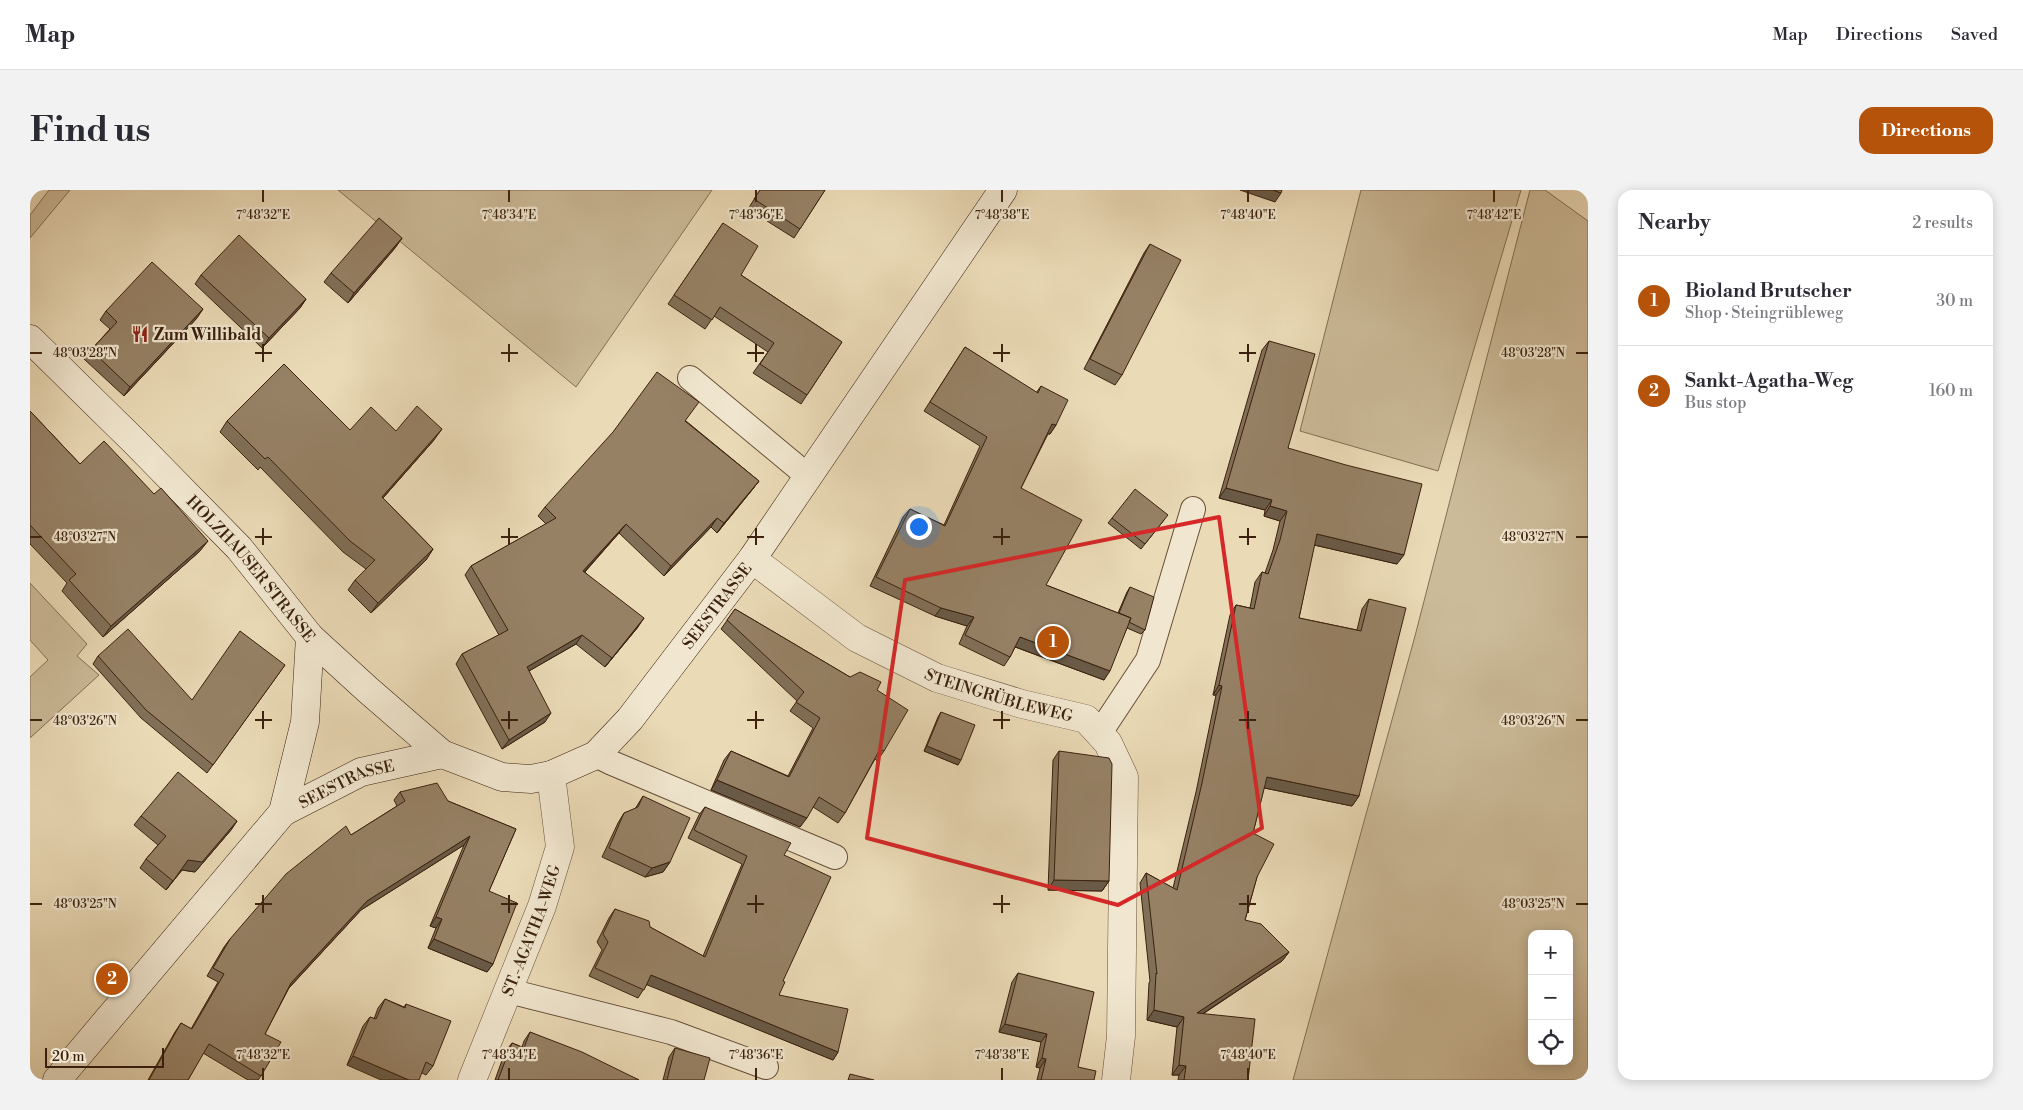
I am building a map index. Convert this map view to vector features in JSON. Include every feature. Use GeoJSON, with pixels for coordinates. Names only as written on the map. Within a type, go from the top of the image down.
{"type":"FeatureCollection","features":[{"type":"Feature","properties":{"kind":"street","name":"SEESTRASSE"},"geometry":{"type":"LineString","coordinates":[[310,637],[442,754],[502,776],[531,779],[551,774],[596,755],[630,719],[752,559],[1003,190]]}},
{"type":"Feature","properties":{"kind":"street","name":"HOLZHAUSER STRASSE"},"geometry":{"type":"LineString","coordinates":[[30,339],[239,548],[310,637],[305,722],[283,812],[57,1080]]}},
{"type":"Feature","properties":{"kind":"street","name":"STEINGRÜBLEWEG"},"geometry":{"type":"LineString","coordinates":[[752,559],[857,638],[937,678],[1022,704],[1086,719],[1108,744],[1124,777],[1121,1036],[1116,1080]]}},
{"type":"Feature","properties":{"kind":"street","name":"SEESTRASSE"},"geometry":{"type":"LineString","coordinates":[[283,812],[361,772],[442,754]]}},
{"type":"Feature","properties":{"kind":"street","name":"ST.-AGATHA-WEG"},"geometry":{"type":"LineString","coordinates":[[472,1080],[542,906],[560,847],[551,774]]}},
{"type":"Feature","properties":{"kind":"lane"},"geometry":{"type":"LineString","coordinates":[[690,378],[809,476]]}},
{"type":"Feature","properties":{"kind":"lane"},"geometry":{"type":"LineString","coordinates":[[1099,734],[1148,660],[1193,509]]}},
{"type":"Feature","properties":{"kind":"lane"},"geometry":{"type":"LineString","coordinates":[[596,755],[835,857]]}},
{"type":"Feature","properties":{"kind":"lane"},"geometry":{"type":"LineString","coordinates":[[509,991],[671,1032],[766,1067]]}},
{"type":"Feature","properties":{"kind":"highlighted area"},"geometry":{"type":"Polygon","coordinates":[[[1219,517],[1262,828],[1118,905],[867,838],[905,580],[1219,517]]]}},
{"type":"Feature","properties":{"kind":"shaded area"},"geometry":{"type":"Polygon","coordinates":[[[49,190],[70,190],[30,238],[30,215],[49,190]]]}},
{"type":"Feature","properties":{"kind":"shaded area"},"geometry":{"type":"Polygon","coordinates":[[[338,190],[712,190],[576,387],[338,190]]]}},
{"type":"Feature","properties":{"kind":"shaded area"},"geometry":{"type":"Polygon","coordinates":[[[1361,190],[1521,190],[1438,471],[1300,431],[1361,190]]]}},
{"type":"Feature","properties":{"kind":"shaded area"},"geometry":{"type":"Polygon","coordinates":[[[1530,190],[1545,190],[1588,221],[1588,1080],[1293,1080],[1415,636],[1530,190]]]}},
{"type":"Feature","properties":{"kind":"shaded area"},"geometry":{"type":"Polygon","coordinates":[[[30,583],[87,644],[77,656],[99,675],[30,738],[30,677],[48,660],[30,640],[30,583]]]}},
{"type":"Feature","properties":{"kind":"building"},"geometry":{"type":"Polygon","coordinates":[[[760,190],[825,190],[800,229],[754,199],[760,190]]]}},
{"type":"Feature","properties":{"kind":"building"},"geometry":{"type":"Polygon","coordinates":[[[379,218],[402,238],[354,293],[331,273],[379,218]]]}},
{"type":"Feature","properties":{"kind":"building"},"geometry":{"type":"Polygon","coordinates":[[[723,223],[758,246],[741,275],[842,342],[807,395],[760,364],[774,343],[720,307],[712,320],[674,295],[723,223]]]}},
{"type":"Feature","properties":{"kind":"building"},"geometry":{"type":"Polygon","coordinates":[[[239,235],[306,299],[269,338],[201,275],[239,235]]]}},
{"type":"Feature","properties":{"kind":"building"},"geometry":{"type":"Polygon","coordinates":[[[1150,244],[1181,260],[1122,375],[1090,359],[1150,244]]]}},
{"type":"Feature","properties":{"kind":"building","name":"Zum Willibald"},"geometry":{"type":"Polygon","coordinates":[[[152,262],[203,309],[130,387],[91,350],[117,322],[106,311],[152,262]]]}},
{"type":"Feature","properties":{"kind":"building"},"geometry":{"type":"Polygon","coordinates":[[[1269,341],[1315,354],[1288,448],[1422,484],[1404,555],[1317,534],[1299,618],[1361,631],[1369,599],[1406,608],[1359,796],[1267,777],[1253,833],[1274,844],[1257,877],[1245,920],[1261,924],[1289,952],[1197,1013],[1255,1019],[1248,1080],[1184,1080],[1186,1066],[1179,1065],[1184,1017],[1154,1010],[1157,974],[1146,873],[1177,890],[1202,783],[1222,686],[1219,685],[1236,605],[1254,609],[1262,572],[1268,574],[1280,540],[1287,511],[1270,506],[1272,500],[1226,488],[1269,341]]]}},
{"type":"Feature","properties":{"kind":"building"},"geometry":{"type":"Polygon","coordinates":[[[965,347],[1038,393],[1041,386],[1068,400],[1056,425],[1052,424],[1021,488],[1082,520],[1046,585],[1131,618],[1110,671],[1020,637],[1010,657],[965,635],[974,617],[941,608],[876,577],[910,509],[945,526],[987,437],[930,402],[965,347]]]}},
{"type":"Feature","properties":{"kind":"building"},"geometry":{"type":"Polygon","coordinates":[[[284,364],[350,430],[371,407],[396,431],[417,406],[442,429],[382,497],[433,549],[378,603],[355,580],[375,560],[350,541],[268,457],[265,459],[227,421],[284,364]]]}},
{"type":"Feature","properties":{"kind":"building"},"geometry":{"type":"Polygon","coordinates":[[[657,372],[699,402],[685,421],[759,481],[724,523],[717,518],[671,566],[626,524],[583,571],[644,618],[612,658],[582,635],[527,667],[551,713],[509,740],[462,654],[508,630],[471,566],[556,518],[545,507],[613,432],[657,372]]]}},
{"type":"Feature","properties":{"kind":"building"},"geometry":{"type":"Polygon","coordinates":[[[30,411],[80,464],[104,441],[154,494],[161,488],[208,541],[111,626],[69,580],[76,574],[30,525],[30,411]]]}},
{"type":"Feature","properties":{"kind":"building"},"geometry":{"type":"Polygon","coordinates":[[[1135,489],[1168,515],[1145,544],[1112,518],[1135,489]]]}},
{"type":"Feature","properties":{"kind":"building"},"geometry":{"type":"Polygon","coordinates":[[[1130,587],[1154,597],[1145,630],[1129,622],[1131,618],[1119,613],[1130,587]]]}},
{"type":"Feature","properties":{"kind":"building"},"geometry":{"type":"Polygon","coordinates":[[[735,609],[850,677],[860,672],[881,682],[877,690],[908,710],[884,751],[880,749],[845,813],[819,797],[807,818],[717,780],[731,751],[789,777],[820,718],[796,702],[804,692],[727,620],[735,609]]]}},
{"type":"Feature","properties":{"kind":"building"},"geometry":{"type":"Polygon","coordinates":[[[128,629],[192,700],[240,631],[285,665],[213,765],[146,710],[98,656],[128,629]]]}},
{"type":"Feature","properties":{"kind":"building"},"geometry":{"type":"Polygon","coordinates":[[[941,712],[975,725],[961,760],[927,746],[941,712]]]}},
{"type":"Feature","properties":{"kind":"building"},"geometry":{"type":"Polygon","coordinates":[[[1059,751],[1109,758],[1112,764],[1109,881],[1054,880],[1059,751]]]}},
{"type":"Feature","properties":{"kind":"building"},"geometry":{"type":"Polygon","coordinates":[[[178,772],[237,821],[202,862],[188,860],[173,881],[146,859],[166,836],[141,816],[178,772]]]}},
{"type":"Feature","properties":{"kind":"building"},"geometry":{"type":"Polygon","coordinates":[[[437,783],[448,801],[516,829],[489,891],[517,903],[493,964],[434,939],[442,919],[436,917],[470,836],[367,901],[291,983],[265,1034],[281,1042],[261,1076],[209,1044],[188,1080],[149,1080],[181,1023],[192,1029],[224,974],[213,968],[230,939],[286,874],[346,826],[351,835],[405,801],[400,792],[437,783]]]}},
{"type":"Feature","properties":{"kind":"building"},"geometry":{"type":"Polygon","coordinates":[[[643,796],[690,818],[670,862],[652,868],[609,848],[624,813],[638,807],[643,796]]]}},
{"type":"Feature","properties":{"kind":"building"},"geometry":{"type":"Polygon","coordinates":[[[705,807],[791,843],[784,855],[831,877],[783,981],[785,982],[779,995],[848,1009],[838,1052],[651,975],[644,990],[595,968],[608,942],[603,934],[615,909],[649,921],[650,927],[705,957],[747,856],[694,830],[705,807]]]}},
{"type":"Feature","properties":{"kind":"building"},"geometry":{"type":"Polygon","coordinates":[[[1018,973],[1094,992],[1078,1067],[1096,1071],[1094,1080],[1041,1080],[1046,1059],[1042,1058],[1047,1034],[1005,1024],[1018,973]]]}},
{"type":"Feature","properties":{"kind":"building"},"geometry":{"type":"Polygon","coordinates":[[[385,999],[405,1008],[406,1004],[451,1021],[433,1066],[426,1062],[419,1080],[409,1080],[353,1056],[370,1017],[376,1019],[385,999]]]}},
{"type":"Feature","properties":{"kind":"building"},"geometry":{"type":"Polygon","coordinates":[[[530,1032],[582,1052],[639,1080],[498,1080],[512,1043],[524,1048],[530,1032]]]}},
{"type":"Feature","properties":{"kind":"building"},"geometry":{"type":"Polygon","coordinates":[[[675,1048],[710,1058],[704,1080],[667,1080],[675,1048]]]}},
{"type":"Feature","properties":{"kind":"building"},"geometry":{"type":"Polygon","coordinates":[[[850,1074],[874,1080],[848,1080],[850,1074]]]}},
{"type":"Feature","properties":{"kind":"place","name":"Zum Willibald"},"geometry":{"type":"Point","coordinates":[140,334]}},
{"type":"Feature","properties":{"kind":"place","name":"Bioland Brutscher"},"geometry":{"type":"Point","coordinates":[1053,642]}},
{"type":"Feature","properties":{"kind":"place","name":"Sankt-Agatha-Weg"},"geometry":{"type":"Point","coordinates":[112,979]}}]}
